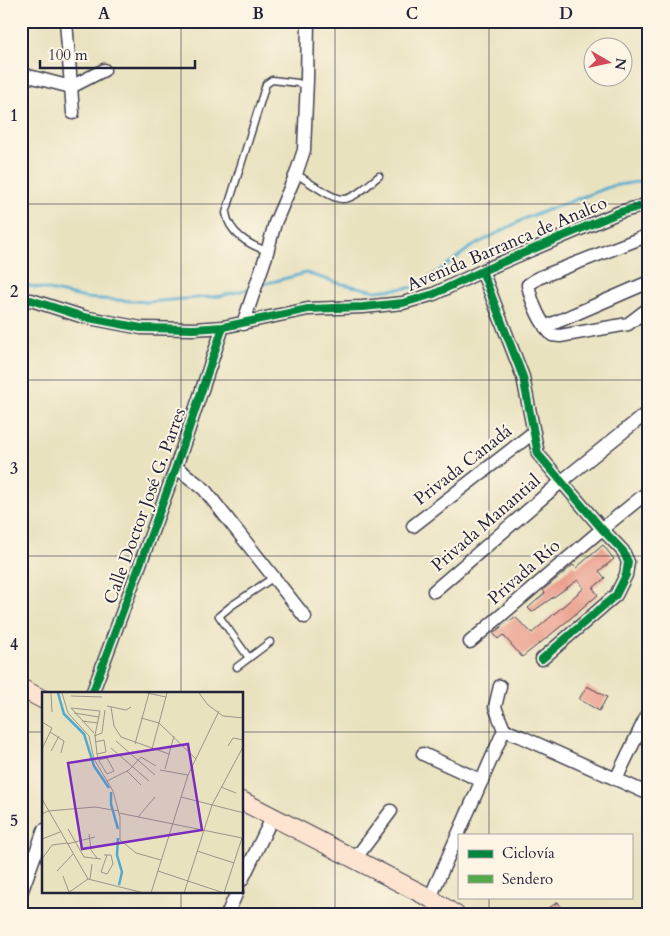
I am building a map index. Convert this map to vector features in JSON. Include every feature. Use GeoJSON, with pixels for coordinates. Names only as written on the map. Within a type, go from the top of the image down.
{"type":"FeatureCollection","features":[{"type":"Feature","properties":{"kind":"main road"},"geometry":{"type":"LineString","coordinates":[[21,688],[42,699]]}},
{"type":"Feature","properties":{"kind":"main road"},"geometry":{"type":"LineString","coordinates":[[244,802],[430,898],[456,915]]}},
{"type":"Feature","properties":{"kind":"street"},"geometry":{"type":"LineString","coordinates":[[66,21],[73,113]]}},
{"type":"Feature","properties":{"kind":"street"},"geometry":{"type":"LineString","coordinates":[[245,318],[275,223],[304,150],[308,21]]}},
{"type":"Feature","properties":{"kind":"street"},"geometry":{"type":"LineString","coordinates":[[21,74],[71,87],[104,70]]}},
{"type":"Feature","properties":{"kind":"street","name":"Avenida Barranca de Analco"},"geometry":{"type":"LineString","coordinates":[[21,300],[32,300],[84,317],[141,328],[194,329],[223,327],[245,318],[308,309],[403,303],[434,294],[482,270],[620,212],[649,204]]}},
{"type":"Feature","properties":{"kind":"street"},"geometry":{"type":"LineString","coordinates":[[649,235],[538,278],[528,286],[530,296],[545,327],[552,335],[560,336],[628,324],[649,308]]}},
{"type":"Feature","properties":{"kind":"street"},"geometry":{"type":"LineString","coordinates":[[482,270],[523,377],[538,454],[602,529],[624,551],[628,562],[626,575],[616,595],[542,659]]}},
{"type":"Feature","properties":{"kind":"street"},"geometry":{"type":"LineString","coordinates":[[545,327],[649,282]]}},
{"type":"Feature","properties":{"kind":"street","name":"Calle Doctor José G. Parres"},"geometry":{"type":"LineString","coordinates":[[93,692],[176,467],[223,327]]}},
{"type":"Feature","properties":{"kind":"street","name":"Privada Manantial"},"geometry":{"type":"LineString","coordinates":[[434,591],[562,481],[649,411]]}},
{"type":"Feature","properties":{"kind":"street","name":"Privada Canadá"},"geometry":{"type":"LineString","coordinates":[[413,526],[534,432]]}},
{"type":"Feature","properties":{"kind":"street"},"geometry":{"type":"LineString","coordinates":[[176,467],[204,489],[305,617]]}},
{"type":"Feature","properties":{"kind":"street","name":"Privada Río"},"geometry":{"type":"LineString","coordinates":[[470,642],[649,491]]}},
{"type":"Feature","properties":{"kind":"street"},"geometry":{"type":"LineString","coordinates":[[458,834],[504,730],[495,707],[500,686]]}},
{"type":"Feature","properties":{"kind":"street"},"geometry":{"type":"LineString","coordinates":[[616,780],[649,711]]}},
{"type":"Feature","properties":{"kind":"street"},"geometry":{"type":"LineString","coordinates":[[504,730],[649,794]]}},
{"type":"Feature","properties":{"kind":"street"},"geometry":{"type":"LineString","coordinates":[[423,754],[482,781]]}},
{"type":"Feature","properties":{"kind":"street"},"geometry":{"type":"LineString","coordinates":[[355,859],[391,811]]}},
{"type":"Feature","properties":{"kind":"street"},"geometry":{"type":"LineString","coordinates":[[244,873],[273,816]]}},
{"type":"Feature","properties":{"kind":"street"},"geometry":{"type":"LineString","coordinates":[[21,893],[42,835]]}},
{"type":"Feature","properties":{"kind":"street"},"geometry":{"type":"LineString","coordinates":[[430,898],[458,835]]}},
{"type":"Feature","properties":{"kind":"street"},"geometry":{"type":"LineString","coordinates":[[227,915],[236,894]]}},
{"type":"Feature","properties":{"kind":"street"},"geometry":{"type":"LineString","coordinates":[[645,915],[649,912]]}},
{"type":"Feature","properties":{"kind":"lane"},"geometry":{"type":"LineString","coordinates":[[266,253],[253,246],[236,232],[227,220],[226,213],[266,84],[272,80],[307,83]]}},
{"type":"Feature","properties":{"kind":"lane"},"geometry":{"type":"LineString","coordinates":[[296,174],[334,198],[344,200],[358,193],[379,176]]}},
{"type":"Feature","properties":{"kind":"lane"},"geometry":{"type":"LineString","coordinates":[[249,658],[219,616],[274,577]]}},
{"type":"Feature","properties":{"kind":"lane"},"geometry":{"type":"LineString","coordinates":[[237,667],[270,642]]}},
{"type":"Feature","properties":{"kind":"building"},"geometry":{"type":"Polygon","coordinates":[[[603,545],[614,559],[599,571],[605,578],[593,588],[598,595],[522,657],[503,635],[498,639],[493,633],[515,617],[532,633],[584,588],[578,580],[532,612],[528,608],[545,593],[543,590],[573,565],[576,568],[603,545]]]}},
{"type":"Feature","properties":{"kind":"building"},"geometry":{"type":"Polygon","coordinates":[[[587,686],[607,697],[599,711],[579,699],[587,686]]]}},
{"type":"Feature","properties":{"kind":"building"},"geometry":{"type":"Polygon","coordinates":[[[558,902],[566,915],[538,915],[558,902]]]}},
{"type":"Feature","properties":{"kind":"waterway"},"geometry":{"type":"LineString","coordinates":[[260,285],[306,273],[338,283],[376,291],[417,287],[471,247],[526,218],[612,186],[649,180]]}},
{"type":"Feature","properties":{"kind":"waterway"},"geometry":{"type":"LineString","coordinates":[[21,284],[86,298],[147,302],[221,296],[252,288]]}},
{"type":"Feature","properties":{"kind":"cycle path"},"geometry":{"type":"LineString","coordinates":[[21,301],[31,300],[84,317],[141,328],[194,329],[223,327],[308,309],[403,303],[434,294],[482,271],[620,212],[649,204]]}},
{"type":"Feature","properties":{"kind":"cycle path"},"geometry":{"type":"LineString","coordinates":[[482,271],[523,377],[538,454],[623,551],[628,562],[626,575],[616,595],[542,659]]}},
{"type":"Feature","properties":{"kind":"cycle path"},"geometry":{"type":"LineString","coordinates":[[93,692],[176,467],[223,327]]}}]}
